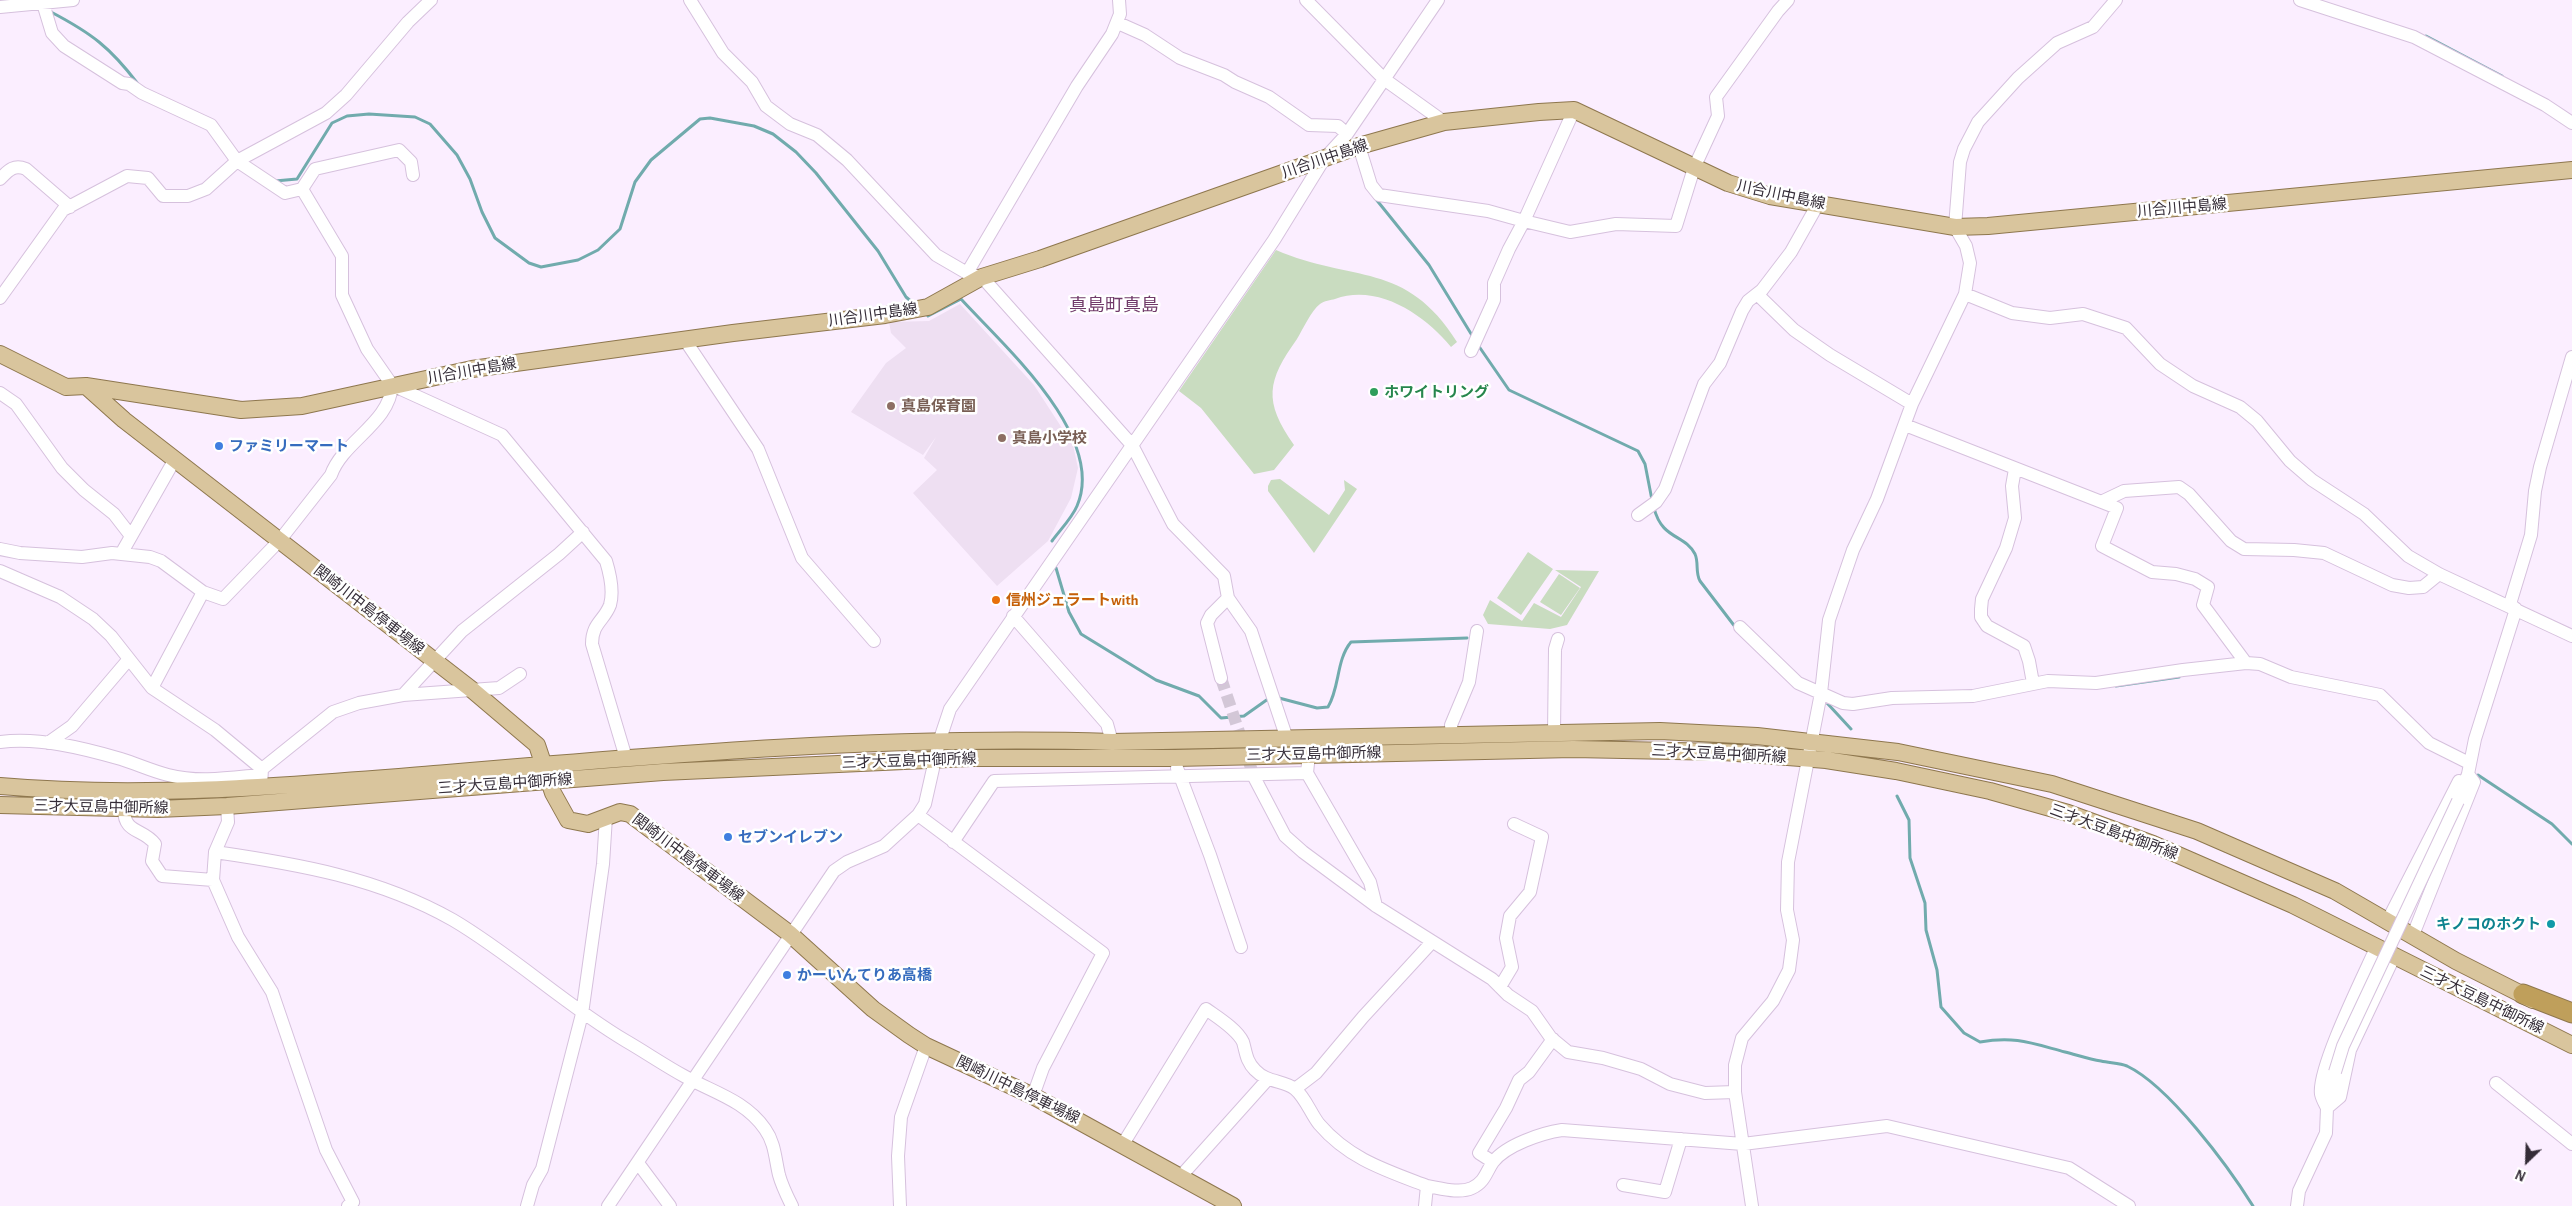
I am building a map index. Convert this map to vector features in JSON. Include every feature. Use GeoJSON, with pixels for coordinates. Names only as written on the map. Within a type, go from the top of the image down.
{"type":"FeatureCollection","features":[{"type":"Feature","properties":{"kind":"highway"},"geometry":{"type":"LineString","coordinates":[[2522,994],[2572,1013]]}},
{"type":"Feature","properties":{"kind":"main road","name":"川合川中島線"},"geometry":{"type":"LineString","coordinates":[[86,386],[241,410],[302,406],[472,369],[884,315],[928,307],[974,275],[1040,259],[1359,146],[1444,122],[1539,112],[1574,110],[1728,184],[1770,196],[1955,227],[1998,225],[2572,170]]}},
{"type":"Feature","properties":{"kind":"main road"},"geometry":{"type":"LineString","coordinates":[[1,358],[66,387],[86,386]]}},
{"type":"Feature","properties":{"kind":"main road","name":"関崎川中島停車場線"},"geometry":{"type":"LineString","coordinates":[[86,386],[124,420],[471,689],[537,745],[553,793],[568,820],[588,824],[620,812],[630,814],[790,934],[873,1008],[926,1046],[1033,1096],[1234,1206]]}},
{"type":"Feature","properties":{"kind":"main road","name":"三才大豆島中御所線"},"geometry":{"type":"LineString","coordinates":[[0,805],[124,808],[227,806],[547,773],[626,758],[792,748],[939,742],[1032,740],[1112,742],[1660,731],[1758,736],[1810,751],[1826,760],[1915,775],[1990,791],[2068,813],[2224,873],[2293,905],[2572,1045]]}},
{"type":"Feature","properties":{"kind":"main road","name":"三才大豆島中御所線"},"geometry":{"type":"LineString","coordinates":[[0,786],[46,790],[169,791],[261,777],[333,783],[547,773],[663,772],[935,759],[1175,758],[1573,749],[1724,752],[1810,751],[1829,743],[1898,752],[2052,784],[2188,828],[2254,854],[2335,891],[2456,961],[2572,1020]]}},
{"type":"Feature","properties":{"kind":"street"},"geometry":{"type":"LineString","coordinates":[[0,7],[72,0]]}},
{"type":"Feature","properties":{"kind":"street"},"geometry":{"type":"LineString","coordinates":[[0,298],[48,228],[63,210],[127,176],[148,178],[163,196],[188,196],[206,189],[237,162],[326,113],[346,95],[408,22],[431,0]]}},
{"type":"Feature","properties":{"kind":"street"},"geometry":{"type":"LineString","coordinates":[[690,0],[723,53],[752,82],[766,106],[790,124],[817,135],[847,160],[936,255],[974,275],[1132,445],[1173,524],[1224,576],[1228,598],[1251,631],[1287,739]]}},
{"type":"Feature","properties":{"kind":"street"},"geometry":{"type":"LineString","coordinates":[[974,275],[1077,86],[1118,23],[1120,14],[1119,0]]}},
{"type":"Feature","properties":{"kind":"street"},"geometry":{"type":"LineString","coordinates":[[1306,0],[1384,80],[1444,122]]}},
{"type":"Feature","properties":{"kind":"street"},"geometry":{"type":"LineString","coordinates":[[608,1206],[834,871],[847,862],[884,846],[918,815],[925,804],[939,742],[950,709],[1274,240],[1324,159],[1347,134],[1438,0]]}},
{"type":"Feature","properties":{"kind":"street"},"geometry":{"type":"LineString","coordinates":[[1359,146],[1371,185],[1380,195],[1488,211],[1570,232],[1616,224],[1676,226],[1694,168],[1718,116],[1716,97],[1788,0]]}},
{"type":"Feature","properties":{"kind":"street"},"geometry":{"type":"LineString","coordinates":[[1752,1206],[1735,1092],[1735,1065],[1742,1038],[1773,1001],[1789,970],[1793,940],[1787,910],[1788,862],[1821,693],[1829,620],[1853,550],[1877,499],[1912,404],[1965,294],[1970,263],[1966,246],[1955,227],[1960,162],[1964,149],[1978,122],[1993,103],[2035,61],[2057,43],[2093,27],[2116,0]]}},
{"type":"Feature","properties":{"kind":"street"},"geometry":{"type":"LineString","coordinates":[[2300,0],[2414,37],[2545,105],[2572,124]]}},
{"type":"Feature","properties":{"kind":"street"},"geometry":{"type":"LineString","coordinates":[[42,2],[52,33],[64,46],[122,83],[129,84],[142,93],[211,125],[237,162],[285,193],[302,189],[315,169],[399,150],[415,161],[413,175]]}},
{"type":"Feature","properties":{"kind":"street"},"geometry":{"type":"LineString","coordinates":[[1118,23],[1145,35],[1180,58],[1269,97],[1309,125],[1338,126],[1347,134]]}},
{"type":"Feature","properties":{"kind":"street"},"geometry":{"type":"LineString","coordinates":[[1473,346],[1494,300],[1494,283],[1574,110]]}},
{"type":"Feature","properties":{"kind":"street"},"geometry":{"type":"LineString","coordinates":[[0,180],[13,167],[19,166],[31,172],[70,207]]}},
{"type":"Feature","properties":{"kind":"street"},"geometry":{"type":"LineString","coordinates":[[302,189],[342,256],[342,295],[367,350],[392,385],[502,435],[606,561],[611,578],[610,604],[592,632],[592,644],[626,758]]}},
{"type":"Feature","properties":{"kind":"street"},"geometry":{"type":"LineString","coordinates":[[1638,515],[1652,504],[1665,489],[1704,384],[1720,363],[1748,301],[1757,294],[1791,252],[1818,204]]}},
{"type":"Feature","properties":{"kind":"street"},"geometry":{"type":"LineString","coordinates":[[1757,294],[1794,330],[1830,355],[1912,404]]}},
{"type":"Feature","properties":{"kind":"street"},"geometry":{"type":"LineString","coordinates":[[1965,294],[2012,312],[2050,318],[2083,314],[2126,328],[2160,364],[2193,386],[2240,406],[2257,420],[2290,461],[2312,480],[2364,514],[2408,556],[2439,574],[2572,636]]}},
{"type":"Feature","properties":{"kind":"street"},"geometry":{"type":"LineString","coordinates":[[685,340],[758,449],[802,558],[874,640]]}},
{"type":"Feature","properties":{"kind":"street"},"geometry":{"type":"LineString","coordinates":[[2516,609],[2510,604],[2531,535],[2535,491],[2540,467],[2572,357]]}},
{"type":"Feature","properties":{"kind":"street"},"geometry":{"type":"LineString","coordinates":[[0,549],[20,553],[82,557],[120,554],[150,557],[161,561],[204,592],[223,599],[280,540],[331,475],[334,466],[352,442],[374,421],[392,396],[392,385]]}},
{"type":"Feature","properties":{"kind":"street"},"geometry":{"type":"LineString","coordinates":[[0,393],[16,404],[62,468],[84,490],[114,514],[131,536]]}},
{"type":"Feature","properties":{"kind":"street"},"geometry":{"type":"LineString","coordinates":[[1904,425],[2015,470],[2103,501],[2117,508],[2102,546],[2152,572],[2176,574],[2195,579],[2208,586],[2203,605],[2246,664]]}},
{"type":"Feature","properties":{"kind":"street"},"geometry":{"type":"LineString","coordinates":[[120,554],[175,459]]}},
{"type":"Feature","properties":{"kind":"street"},"geometry":{"type":"LineString","coordinates":[[2015,470],[2012,486],[2015,518],[2006,548],[1982,599],[1981,617],[1987,626],[2024,646],[2030,662],[2032,683]]}},
{"type":"Feature","properties":{"kind":"street"},"geometry":{"type":"LineString","coordinates":[[2103,501],[2124,491],[2179,487],[2189,494],[2231,541],[2244,549],[2324,553],[2392,585],[2409,588],[2423,587],[2439,574]]}},
{"type":"Feature","properties":{"kind":"street"},"geometry":{"type":"LineString","coordinates":[[403,695],[462,631],[559,554],[582,532]]}},
{"type":"Feature","properties":{"kind":"street"},"geometry":{"type":"LineString","coordinates":[[0,571],[60,597],[93,618],[152,688],[215,730],[261,777]]}},
{"type":"Feature","properties":{"kind":"street"},"geometry":{"type":"LineString","coordinates":[[152,688],[204,592]]}},
{"type":"Feature","properties":{"kind":"street"},"geometry":{"type":"LineString","coordinates":[[1221,678],[1208,623],[1211,615],[1228,598]]}},
{"type":"Feature","properties":{"kind":"street"},"geometry":{"type":"LineString","coordinates":[[2297,1206],[2299,1191],[2326,1133],[2327,1108],[2343,1046],[2458,801],[2516,609]]}},
{"type":"Feature","properties":{"kind":"street"},"geometry":{"type":"LineString","coordinates":[[1013,616],[1107,724],[1112,742]]}},
{"type":"Feature","properties":{"kind":"street"},"geometry":{"type":"LineString","coordinates":[[1740,627],[1798,683],[1843,703],[1853,704],[1900,698],[1973,696],[2048,681],[2096,683],[2183,670],[2246,664],[2260,664],[2279,674],[2380,695],[2429,743],[2469,768],[2474,782],[2466,807],[2414,935]]}},
{"type":"Feature","properties":{"kind":"street"},"geometry":{"type":"LineString","coordinates":[[1452,735],[1451,725],[1469,682],[1477,631]]}},
{"type":"Feature","properties":{"kind":"street"},"geometry":{"type":"LineString","coordinates":[[1554,733],[1555,649],[1558,640]]}},
{"type":"Feature","properties":{"kind":"street"},"geometry":{"type":"LineString","coordinates":[[48,742],[72,726],[129,659]]}},
{"type":"Feature","properties":{"kind":"street"},"geometry":{"type":"LineString","coordinates":[[0,742],[15,740],[48,742],[120,759],[168,775],[203,781],[261,777],[333,712],[359,704],[403,695],[499,688],[520,674]]}},
{"type":"Feature","properties":{"kind":"street"},"geometry":{"type":"LineString","coordinates":[[1310,754],[1307,773],[1370,882],[1376,906]]}},
{"type":"Feature","properties":{"kind":"street"},"geometry":{"type":"LineString","coordinates":[[1175,758],[1178,775],[1210,855],[1241,947]]}},
{"type":"Feature","properties":{"kind":"street"},"geometry":{"type":"LineString","coordinates":[[2388,920],[2448,800],[2461,777],[2469,768]]}},
{"type":"Feature","properties":{"kind":"street"},"geometry":{"type":"LineString","coordinates":[[953,842],[994,781],[1307,773]]}},
{"type":"Feature","properties":{"kind":"street"},"geometry":{"type":"LineString","coordinates":[[1254,778],[1285,836],[1327,871],[1376,906],[1492,979],[1532,1011],[1553,1039],[1568,1052],[1603,1058],[1641,1069],[1670,1084],[1705,1093],[1735,1092]]}},
{"type":"Feature","properties":{"kind":"street"},"geometry":{"type":"LineString","coordinates":[[227,806],[228,822],[215,852],[213,880],[238,937],[272,992],[326,1150],[353,1202],[348,1206]]}},
{"type":"Feature","properties":{"kind":"street"},"geometry":{"type":"LineString","coordinates":[[124,808],[124,818],[127,825],[152,840],[155,844],[152,861],[162,876],[213,880]]}},
{"type":"Feature","properties":{"kind":"street"},"geometry":{"type":"LineString","coordinates":[[918,815],[1103,953],[1042,1068],[1033,1096]]}},
{"type":"Feature","properties":{"kind":"street"},"geometry":{"type":"LineString","coordinates":[[527,1206],[533,1185],[542,1169],[582,1014],[603,864],[606,817]]}},
{"type":"Feature","properties":{"kind":"street"},"geometry":{"type":"LineString","coordinates":[[1500,987],[1512,967],[1506,938],[1510,916],[1530,892],[1542,837],[1514,824]]}},
{"type":"Feature","properties":{"kind":"street"},"geometry":{"type":"LineString","coordinates":[[215,852],[290,863],[393,890],[452,920],[504,955],[582,1014],[694,1081],[730,1097],[764,1127],[774,1144],[780,1177],[792,1206]]}},
{"type":"Feature","properties":{"kind":"street"},"geometry":{"type":"LineString","coordinates":[[1295,1089],[1316,1073],[1363,1017],[1432,942]]}},
{"type":"Feature","properties":{"kind":"street"},"geometry":{"type":"LineString","coordinates":[[2327,1108],[2321,1094],[2322,1082],[2332,1049],[2376,948]]}},
{"type":"Feature","properties":{"kind":"street"},"geometry":{"type":"LineString","coordinates":[[2327,1108],[2340,1097],[2350,1050],[2394,957]]}},
{"type":"Feature","properties":{"kind":"street"},"geometry":{"type":"LineString","coordinates":[[1123,1144],[1206,1009],[1221,1020],[1243,1042],[1243,1051],[1254,1069],[1267,1080],[1295,1089],[1319,1123],[1349,1153],[1379,1168],[1426,1186],[1459,1190],[1471,1188],[1482,1182],[1493,1162],[1503,1152],[1538,1134],[1562,1130],[1743,1144],[1887,1126],[2069,1168],[2129,1206]]}},
{"type":"Feature","properties":{"kind":"street"},"geometry":{"type":"LineString","coordinates":[[1493,1162],[1479,1154],[1506,1108],[1519,1080],[1528,1072],[1553,1039]]}},
{"type":"Feature","properties":{"kind":"street"},"geometry":{"type":"LineString","coordinates":[[900,1206],[898,1156],[901,1117],[926,1046]]}},
{"type":"Feature","properties":{"kind":"street"},"geometry":{"type":"LineString","coordinates":[[1182,1176],[1267,1080]]}},
{"type":"Feature","properties":{"kind":"street"},"geometry":{"type":"LineString","coordinates":[[2496,1083],[2572,1144]]}},
{"type":"Feature","properties":{"kind":"street"},"geometry":{"type":"LineString","coordinates":[[1623,1185],[1665,1192],[1681,1140]]}},
{"type":"Feature","properties":{"kind":"street"},"geometry":{"type":"LineString","coordinates":[[638,1163],[670,1206]]}},
{"type":"Feature","properties":{"kind":"street"},"geometry":{"type":"LineString","coordinates":[[1425,1206],[1426,1186]]}},
{"type":"Feature","properties":{"kind":"shaded area","name":"真島小学校"},"geometry":{"type":"Polygon","coordinates":[[[960,304],[1034,385],[1073,445],[1078,468],[1071,498],[1048,541],[997,586],[913,493],[937,470],[924,458],[936,437],[923,455],[851,412],[886,363],[906,348],[891,333],[889,322],[929,321],[960,304]]]}},
{"type":"Feature","properties":{"kind":"green space"},"geometry":{"type":"Polygon","coordinates":[[[1276,250],[1329,267],[1376,278],[1397,286],[1418,298],[1438,316],[1457,342],[1451,347],[1428,324],[1399,305],[1384,299],[1368,295],[1351,295],[1320,304],[1310,316],[1287,354],[1275,379],[1273,403],[1284,430],[1294,445],[1274,470],[1254,474],[1201,408],[1179,391],[1276,250]]]}},
{"type":"Feature","properties":{"kind":"green space"},"geometry":{"type":"Polygon","coordinates":[[[1280,479],[1329,515],[1345,490],[1344,480],[1357,489],[1314,553],[1268,491],[1271,480],[1280,479]]]}},
{"type":"Feature","properties":{"kind":"green space"},"geometry":{"type":"Polygon","coordinates":[[[1528,552],[1553,569],[1521,615],[1497,598],[1528,552]]]}},
{"type":"Feature","properties":{"kind":"green space"},"geometry":{"type":"Polygon","coordinates":[[[1555,570],[1599,571],[1567,625],[1550,629],[1488,624],[1483,615],[1490,600],[1522,621],[1534,603],[1561,617],[1581,587],[1555,570]]]}},
{"type":"Feature","properties":{"kind":"green space"},"geometry":{"type":"Polygon","coordinates":[[[1559,574],[1580,588],[1561,615],[1540,602],[1559,574]]]}},
{"type":"Feature","properties":{"kind":"waterway"},"geometry":{"type":"LineString","coordinates":[[51,12],[89,34],[109,50],[138,84]]}},
{"type":"Feature","properties":{"kind":"waterway"},"geometry":{"type":"LineString","coordinates":[[2426,36],[2502,76]]}},
{"type":"Feature","properties":{"kind":"waterway"},"geometry":{"type":"LineString","coordinates":[[275,181],[297,179],[332,123],[347,116],[369,114],[415,117],[430,124],[457,155],[470,179],[482,212],[495,238],[529,263],[541,267],[578,260],[598,250],[620,229],[635,182],[651,160],[700,119],[710,118],[754,126],[773,134],[796,152],[816,173],[878,251],[906,297],[913,303]]}},
{"type":"Feature","properties":{"kind":"waterway"},"geometry":{"type":"LineString","coordinates":[[1375,198],[1429,265],[1473,337]]}},
{"type":"Feature","properties":{"kind":"waterway"},"geometry":{"type":"LineString","coordinates":[[928,316],[961,299],[1024,366],[1065,422],[1077,451],[1082,479],[1077,506],[1052,541]]}},
{"type":"Feature","properties":{"kind":"waterway"},"geometry":{"type":"LineString","coordinates":[[1478,345],[1509,390],[1638,451],[1645,464],[1652,500]]}},
{"type":"Feature","properties":{"kind":"waterway"},"geometry":{"type":"LineString","coordinates":[[1654,508],[1662,526],[1691,548],[1696,557],[1700,581],[1736,628]]}},
{"type":"Feature","properties":{"kind":"waterway"},"geometry":{"type":"LineString","coordinates":[[1056,568],[1069,612],[1081,634],[1156,680],[1199,696],[1221,718],[1244,716],[1268,699]]}},
{"type":"Feature","properties":{"kind":"waterway"},"geometry":{"type":"LineString","coordinates":[[1279,698],[1317,708],[1328,707],[1335,691],[1340,665],[1351,642],[1467,638]]}},
{"type":"Feature","properties":{"kind":"waterway"},"geometry":{"type":"LineString","coordinates":[[2116,686],[2179,677]]}},
{"type":"Feature","properties":{"kind":"waterway"},"geometry":{"type":"LineString","coordinates":[[1827,703],[1851,729]]}},
{"type":"Feature","properties":{"kind":"waterway"},"geometry":{"type":"LineString","coordinates":[[2478,775],[2552,824],[2572,844]]}},
{"type":"Feature","properties":{"kind":"waterway"},"geometry":{"type":"LineString","coordinates":[[1897,796],[1909,820],[1910,858],[1925,903],[1926,930],[1937,970],[1941,1007],[1964,1033],[1980,1042],[2013,1040],[2032,1043],[2092,1059],[2124,1065],[2143,1076],[2161,1091],[2196,1128],[2229,1170],[2253,1206]]}},
{"type":"Feature","properties":{"kind":"tunnel"},"geometry":{"type":"LineString","coordinates":[[1221,678],[1254,777]]}},
{"type":"Feature","properties":{"kind":"place","name":"ホワイトリング"},"geometry":{"type":"Point","coordinates":[1374,392]}},
{"type":"Feature","properties":{"kind":"place","name":"真島保育園"},"geometry":{"type":"Point","coordinates":[891,406]}},
{"type":"Feature","properties":{"kind":"place","name":"真島小学校"},"geometry":{"type":"Point","coordinates":[1002,438]}},
{"type":"Feature","properties":{"kind":"place","name":"ファミリーマート"},"geometry":{"type":"Point","coordinates":[219,446]}},
{"type":"Feature","properties":{"kind":"place","name":"信州ジェラートwith"},"geometry":{"type":"Point","coordinates":[996,600]}},
{"type":"Feature","properties":{"kind":"place","name":"セブンイレブン"},"geometry":{"type":"Point","coordinates":[728,837]}},
{"type":"Feature","properties":{"kind":"place","name":"キノコのホクト"},"geometry":{"type":"Point","coordinates":[2551,924]}},
{"type":"Feature","properties":{"kind":"place","name":"かーいんてりあ高橋"},"geometry":{"type":"Point","coordinates":[787,975]}},
{"type":"Feature","properties":{"kind":"district","name":"真島町真島"},"geometry":{"type":"Point","coordinates":[1114,306]}}]}
